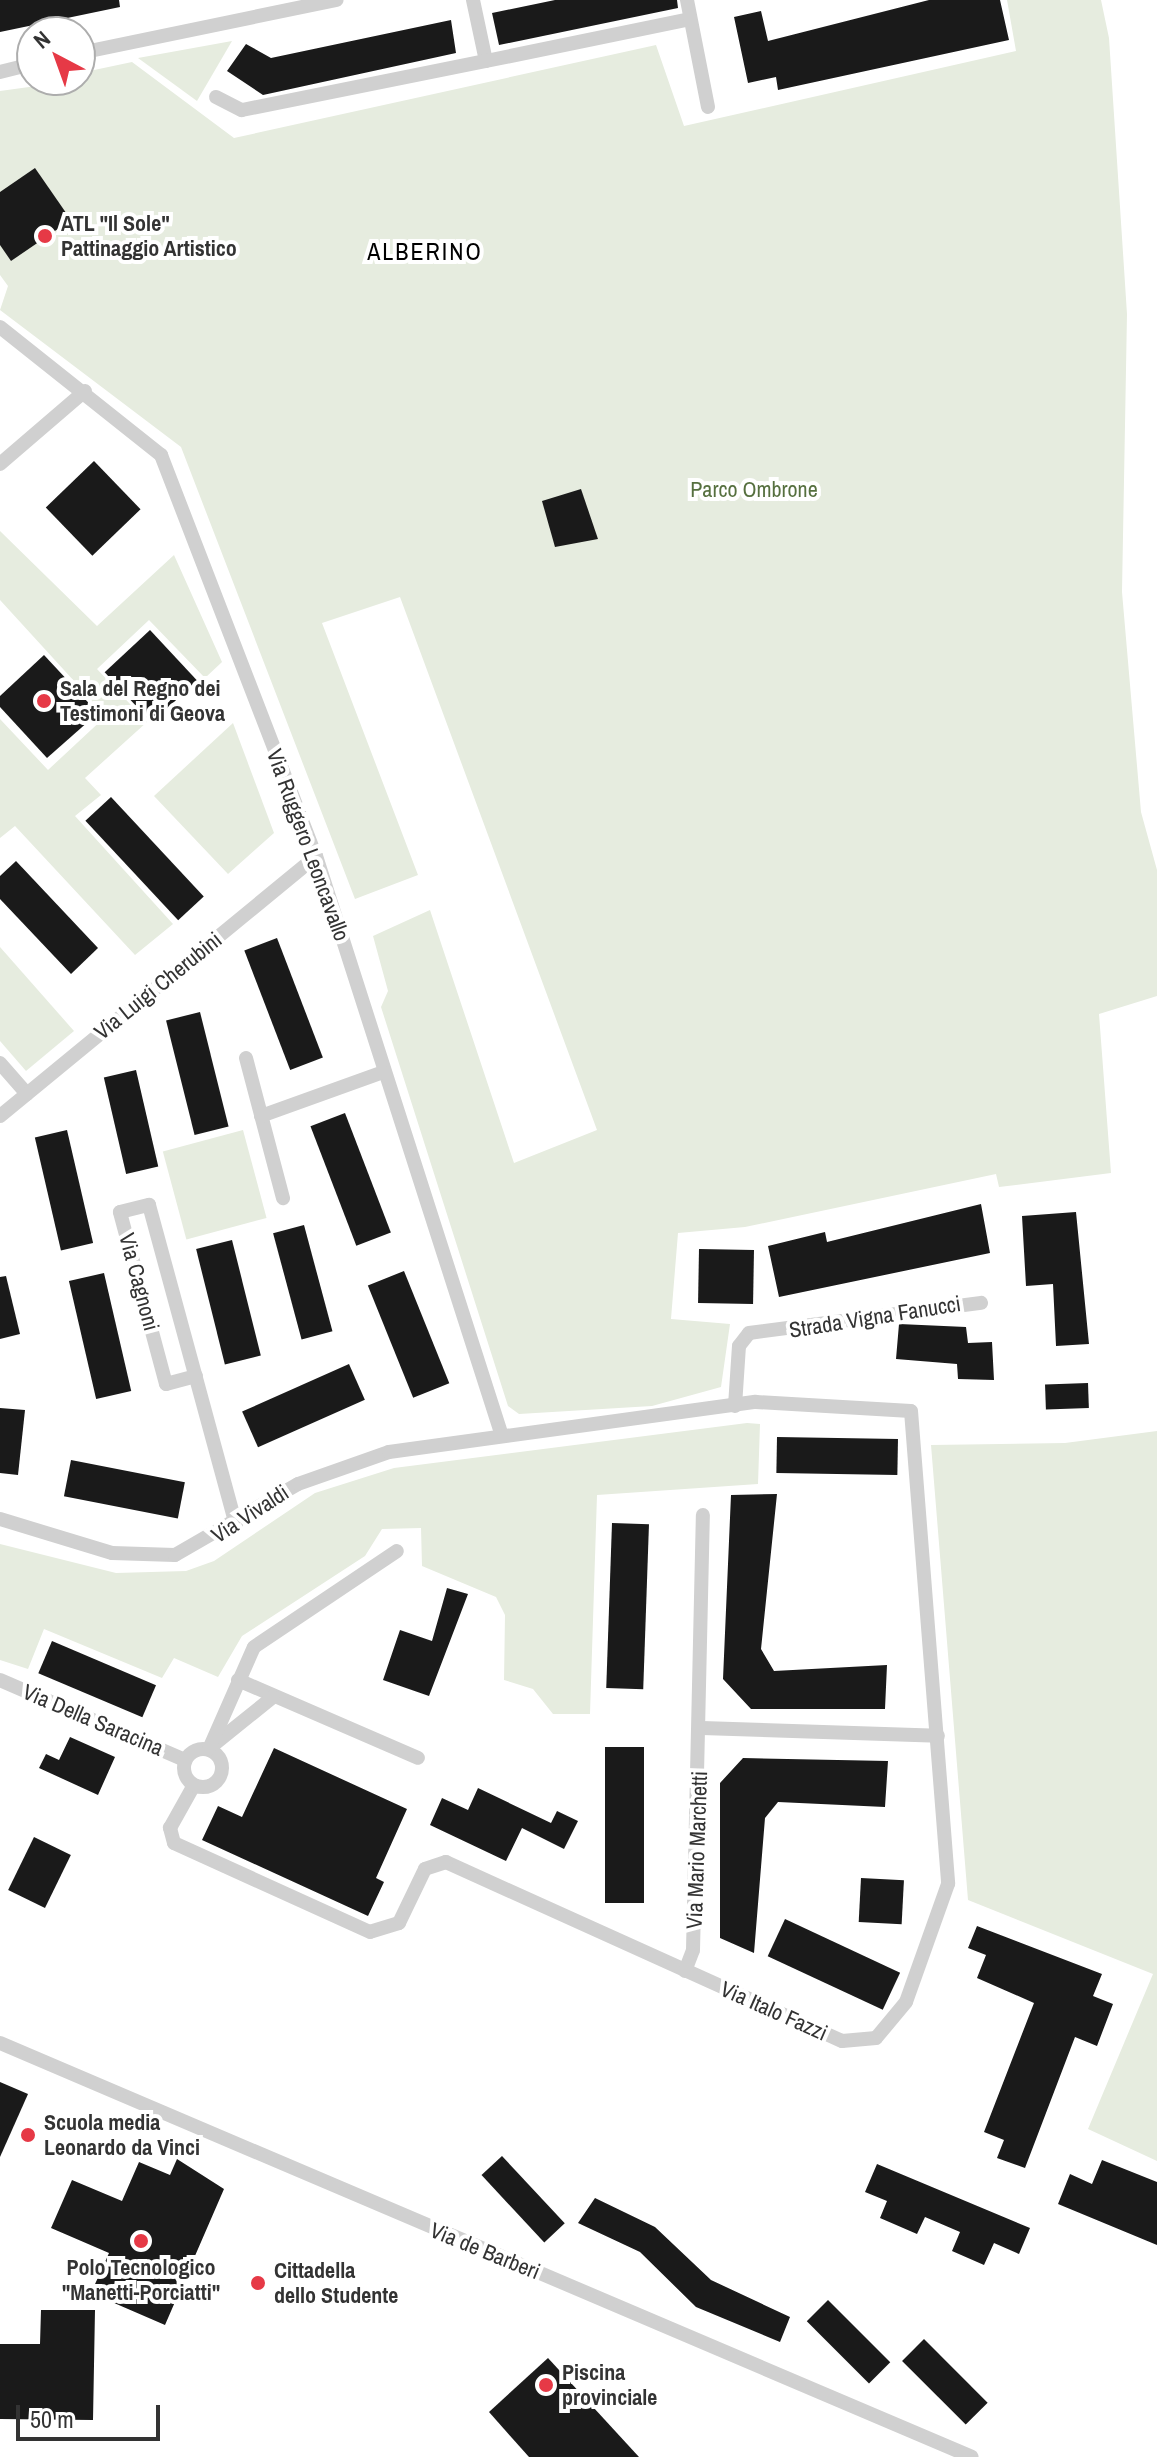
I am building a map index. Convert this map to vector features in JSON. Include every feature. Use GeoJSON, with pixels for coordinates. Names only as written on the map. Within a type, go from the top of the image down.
{"type":"FeatureCollection","features":[{"type":"Feature","properties":{"kind":"street"},"geometry":{"type":"LineString","coordinates":[[96,50],[337,0]]}},
{"type":"Feature","properties":{"kind":"street"},"geometry":{"type":"LineString","coordinates":[[473,0],[486,61]]}},
{"type":"Feature","properties":{"kind":"street"},"geometry":{"type":"LineString","coordinates":[[687,0],[708,107]]}},
{"type":"Feature","properties":{"kind":"street"},"geometry":{"type":"LineString","coordinates":[[216,97],[242,110],[690,19]]}},
{"type":"Feature","properties":{"kind":"street","name":"Via Ruggero Leoncavallo"},"geometry":{"type":"LineString","coordinates":[[0,327],[85,391],[161,455],[316,856],[502,1436]]}},
{"type":"Feature","properties":{"kind":"street"},"geometry":{"type":"LineString","coordinates":[[0,464],[85,391]]}},
{"type":"Feature","properties":{"kind":"street","name":"Via Luigi Cherubini"},"geometry":{"type":"LineString","coordinates":[[0,1116],[316,856]]}},
{"type":"Feature","properties":{"kind":"street"},"geometry":{"type":"LineString","coordinates":[[246,1058],[283,1198]]}},
{"type":"Feature","properties":{"kind":"street"},"geometry":{"type":"LineString","coordinates":[[0,1063],[27,1094]]}},
{"type":"Feature","properties":{"kind":"street"},"geometry":{"type":"LineString","coordinates":[[261,1116],[383,1072]]}},
{"type":"Feature","properties":{"kind":"street","name":"Via Cagnoni"},"geometry":{"type":"LineString","coordinates":[[196,1376],[166,1384],[120,1212],[149,1205],[196,1376],[236,1525]]}},
{"type":"Feature","properties":{"kind":"street","name":"Strada Vigna Fanucci"},"geometry":{"type":"LineString","coordinates":[[735,1406],[739,1346],[749,1333],[981,1303]]}},
{"type":"Feature","properties":{"kind":"street"},"geometry":{"type":"LineString","coordinates":[[502,1436],[735,1406]]}},
{"type":"Feature","properties":{"kind":"street","name":"Via Italo Fazzi"},"geometry":{"type":"LineString","coordinates":[[194,1785],[172,1823],[174,1843],[370,1932],[399,1923],[425,1869],[439,1861],[842,2041],[869,2041],[890,2028],[930,1947],[948,1884],[911,1411],[735,1406]]}},
{"type":"Feature","properties":{"kind":"street","name":"Via Vivaldi"},"geometry":{"type":"LineString","coordinates":[[0,1519],[154,1557],[199,1547],[298,1484],[352,1462],[502,1436]]}},
{"type":"Feature","properties":{"kind":"street","name":"Via Mario Marchetti"},"geometry":{"type":"LineString","coordinates":[[685,1971],[693,1950],[702,1728],[703,1515]]}},
{"type":"Feature","properties":{"kind":"street"},"geometry":{"type":"LineString","coordinates":[[194,1785],[207,1787],[221,1775],[222,1762],[209,1749],[254,1647],[397,1551]]}},
{"type":"Feature","properties":{"kind":"street","name":"Via Della Saracina"},"geometry":{"type":"LineString","coordinates":[[0,1680],[185,1760],[194,1785]]}},
{"type":"Feature","properties":{"kind":"street"},"geometry":{"type":"LineString","coordinates":[[238,1680],[418,1758]]}},
{"type":"Feature","properties":{"kind":"street","name":"Via Della Saracina"},"geometry":{"type":"LineString","coordinates":[[185,1760],[209,1749],[273,1697]]}},
{"type":"Feature","properties":{"kind":"street"},"geometry":{"type":"LineString","coordinates":[[702,1728],[938,1736]]}},
{"type":"Feature","properties":{"kind":"street","name":"Via de Barberi"},"geometry":{"type":"LineString","coordinates":[[0,2043],[272,2170],[972,2457]]}},
{"type":"Feature","properties":{"kind":"green space","name":"Parco Ombrone"},"geometry":{"type":"Polygon","coordinates":[[[1007,0],[1101,0],[1109,38],[1127,314],[1122,592],[1141,812],[1157,870],[1157,996],[1099,1014],[1111,1173],[999,1187],[996,1174],[745,1227],[678,1233],[671,1319],[730,1324],[721,1387],[652,1406],[519,1414],[508,1406],[381,1007],[388,991],[373,936],[430,910],[514,1163],[597,1130],[400,597],[322,623],[418,875],[355,899],[181,447],[0,310],[8,286],[0,275],[0,91],[16,89],[16,96],[96,96],[96,70],[132,62],[234,138],[656,45],[684,126],[1016,51],[1007,0]]]}},
{"type":"Feature","properties":{"kind":"green space"},"geometry":{"type":"Polygon","coordinates":[[[232,41],[197,101],[138,58],[232,41]]]}},
{"type":"Feature","properties":{"kind":"green space"},"geometry":{"type":"Polygon","coordinates":[[[0,531],[97,626],[174,555],[222,662],[205,678],[149,620],[97,669],[147,722],[85,778],[101,795],[75,816],[173,924],[135,955],[15,826],[0,838],[0,719],[48,770],[106,716],[0,600],[0,531]]]}},
{"type":"Feature","properties":{"kind":"green space"},"geometry":{"type":"Polygon","coordinates":[[[233,723],[274,833],[228,874],[154,796],[233,723]]]}},
{"type":"Feature","properties":{"kind":"green space"},"geometry":{"type":"Polygon","coordinates":[[[0,947],[74,1031],[26,1071],[0,1041],[0,947]]]}},
{"type":"Feature","properties":{"kind":"green space"},"geometry":{"type":"Polygon","coordinates":[[[243,1130],[267,1218],[186,1239],[163,1151],[243,1130]]]}},
{"type":"Feature","properties":{"kind":"green space"},"geometry":{"type":"Polygon","coordinates":[[[747,1423],[760,1424],[758,1484],[597,1495],[590,1714],[553,1714],[533,1689],[504,1680],[505,1615],[496,1597],[422,1566],[421,1528],[382,1529],[365,1556],[242,1636],[218,1677],[174,1658],[162,1678],[44,1629],[28,1669],[0,1660],[0,1544],[116,1573],[186,1571],[214,1561],[315,1493],[394,1468],[747,1423]]]}},
{"type":"Feature","properties":{"kind":"green space"},"geometry":{"type":"Polygon","coordinates":[[[1157,1431],[1157,2161],[1088,2129],[1153,1974],[968,1900],[931,1445],[1065,1443],[1157,1431]]]}},
{"type":"Feature","properties":{"kind":"building"},"geometry":{"type":"Polygon","coordinates":[[[0,0],[119,0],[120,7],[77,16],[16,16],[16,29],[0,32],[0,0]]]}},
{"type":"Feature","properties":{"kind":"building"},"geometry":{"type":"Polygon","coordinates":[[[555,0],[677,0],[678,8],[499,45],[492,13],[555,0]]]}},
{"type":"Feature","properties":{"kind":"building"},"geometry":{"type":"Polygon","coordinates":[[[929,0],[1000,0],[1009,40],[778,90],[776,77],[748,83],[734,17],[761,11],[768,41],[929,0]]]}},
{"type":"Feature","properties":{"kind":"building"},"geometry":{"type":"Polygon","coordinates":[[[451,20],[456,53],[263,95],[227,71],[246,44],[271,58],[451,20]]]}},
{"type":"Feature","properties":{"kind":"building"},"geometry":{"type":"Polygon","coordinates":[[[35,168],[71,220],[11,261],[0,245],[0,192],[35,168]]]}},
{"type":"Feature","properties":{"kind":"building"},"geometry":{"type":"Polygon","coordinates":[[[94,461],[141,509],[92,556],[46,508],[94,461]]]}},
{"type":"Feature","properties":{"kind":"building"},"geometry":{"type":"Polygon","coordinates":[[[581,489],[598,539],[555,547],[542,501],[581,489]]]}},
{"type":"Feature","properties":{"kind":"building"},"geometry":{"type":"Polygon","coordinates":[[[150,630],[197,680],[152,723],[105,672],[150,630]]]}},
{"type":"Feature","properties":{"kind":"building","name":"Sala del Regno dei Testimoni di Geova"},"geometry":{"type":"Polygon","coordinates":[[[44,655],[98,713],[47,758],[0,707],[0,696],[44,655]]]}},
{"type":"Feature","properties":{"kind":"building"},"geometry":{"type":"Polygon","coordinates":[[[111,797],[204,896],[178,920],[85,821],[111,797]]]}},
{"type":"Feature","properties":{"kind":"building"},"geometry":{"type":"Polygon","coordinates":[[[16,861],[98,948],[71,974],[0,899],[0,876],[16,861]]]}},
{"type":"Feature","properties":{"kind":"building"},"geometry":{"type":"Polygon","coordinates":[[[277,938],[323,1057],[290,1070],[244,951],[277,938]]]}},
{"type":"Feature","properties":{"kind":"building"},"geometry":{"type":"Polygon","coordinates":[[[200,1012],[229,1126],[195,1135],[166,1020],[200,1012]]]}},
{"type":"Feature","properties":{"kind":"building"},"geometry":{"type":"Polygon","coordinates":[[[136,1070],[158,1166],[126,1174],[104,1077],[136,1070]]]}},
{"type":"Feature","properties":{"kind":"building"},"geometry":{"type":"Polygon","coordinates":[[[345,1113],[391,1232],[356,1246],[310,1126],[345,1113]]]}},
{"type":"Feature","properties":{"kind":"building"},"geometry":{"type":"Polygon","coordinates":[[[67,1130],[93,1243],[61,1250],[35,1137],[67,1130]]]}},
{"type":"Feature","properties":{"kind":"building"},"geometry":{"type":"Polygon","coordinates":[[[981,1204],[990,1253],[779,1297],[768,1246],[825,1232],[827,1242],[981,1204]]]}},
{"type":"Feature","properties":{"kind":"building"},"geometry":{"type":"Polygon","coordinates":[[[1076,1212],[1089,1344],[1056,1346],[1053,1284],[1026,1286],[1022,1216],[1076,1212]]]}},
{"type":"Feature","properties":{"kind":"building"},"geometry":{"type":"Polygon","coordinates":[[[304,1225],[332,1331],[302,1340],[273,1233],[304,1225]]]}},
{"type":"Feature","properties":{"kind":"building"},"geometry":{"type":"Polygon","coordinates":[[[232,1240],[261,1355],[225,1364],[196,1249],[232,1240]]]}},
{"type":"Feature","properties":{"kind":"building"},"geometry":{"type":"Polygon","coordinates":[[[699,1249],[754,1250],[753,1304],[698,1303],[699,1249]]]}},
{"type":"Feature","properties":{"kind":"building"},"geometry":{"type":"Polygon","coordinates":[[[404,1271],[449,1383],[413,1398],[368,1286],[404,1271]]]}},
{"type":"Feature","properties":{"kind":"building"},"geometry":{"type":"Polygon","coordinates":[[[104,1273],[131,1391],[96,1399],[69,1281],[104,1273]]]}},
{"type":"Feature","properties":{"kind":"building"},"geometry":{"type":"Polygon","coordinates":[[[6,1276],[20,1334],[0,1339],[0,1277],[6,1276]]]}},
{"type":"Feature","properties":{"kind":"building"},"geometry":{"type":"Polygon","coordinates":[[[899,1324],[966,1327],[968,1343],[992,1342],[994,1380],[958,1379],[957,1364],[896,1359],[899,1324]]]}},
{"type":"Feature","properties":{"kind":"building"},"geometry":{"type":"Polygon","coordinates":[[[349,1364],[365,1400],[258,1447],[242,1412],[349,1364]]]}},
{"type":"Feature","properties":{"kind":"building"},"geometry":{"type":"Polygon","coordinates":[[[1088,1383],[1089,1408],[1046,1409],[1045,1385],[1088,1383]]]}},
{"type":"Feature","properties":{"kind":"building"},"geometry":{"type":"Polygon","coordinates":[[[0,1408],[25,1410],[18,1475],[0,1473],[0,1408]]]}},
{"type":"Feature","properties":{"kind":"building"},"geometry":{"type":"Polygon","coordinates":[[[777,1437],[898,1439],[897,1475],[776,1473],[777,1437]]]}},
{"type":"Feature","properties":{"kind":"building"},"geometry":{"type":"Polygon","coordinates":[[[71,1460],[185,1482],[178,1518],[64,1496],[71,1460]]]}},
{"type":"Feature","properties":{"kind":"building"},"geometry":{"type":"Polygon","coordinates":[[[777,1494],[761,1649],[774,1671],[887,1665],[885,1709],[751,1709],[723,1679],[731,1495],[777,1494]]]}},
{"type":"Feature","properties":{"kind":"building"},"geometry":{"type":"Polygon","coordinates":[[[612,1523],[649,1524],[643,1689],[606,1688],[612,1523]]]}},
{"type":"Feature","properties":{"kind":"building"},"geometry":{"type":"Polygon","coordinates":[[[447,1588],[468,1594],[429,1696],[383,1680],[400,1630],[432,1641],[447,1588]]]}},
{"type":"Feature","properties":{"kind":"building"},"geometry":{"type":"Polygon","coordinates":[[[52,1641],[156,1685],[142,1717],[38,1673],[52,1641]]]}},
{"type":"Feature","properties":{"kind":"building"},"geometry":{"type":"Polygon","coordinates":[[[70,1737],[115,1757],[98,1795],[39,1768],[46,1754],[59,1760],[70,1737]]]}},
{"type":"Feature","properties":{"kind":"building"},"geometry":{"type":"Polygon","coordinates":[[[605,1747],[644,1747],[644,1903],[605,1903],[605,1747]]]}},
{"type":"Feature","properties":{"kind":"building"},"geometry":{"type":"Polygon","coordinates":[[[274,1748],[407,1809],[376,1878],[384,1882],[368,1916],[202,1840],[218,1806],[242,1817],[274,1748]]]}},
{"type":"Feature","properties":{"kind":"building"},"geometry":{"type":"Polygon","coordinates":[[[743,1758],[888,1761],[885,1807],[778,1802],[765,1818],[754,1953],[720,1938],[720,1783],[743,1758]]]}},
{"type":"Feature","properties":{"kind":"building"},"geometry":{"type":"Polygon","coordinates":[[[478,1788],[551,1823],[557,1811],[578,1821],[564,1849],[522,1828],[506,1861],[430,1825],[442,1798],[468,1810],[478,1788]]]}},
{"type":"Feature","properties":{"kind":"building"},"geometry":{"type":"Polygon","coordinates":[[[34,1837],[71,1855],[45,1908],[8,1890],[34,1837]]]}},
{"type":"Feature","properties":{"kind":"building"},"geometry":{"type":"Polygon","coordinates":[[[861,1878],[904,1880],[902,1924],[859,1922],[861,1878]]]}},
{"type":"Feature","properties":{"kind":"building"},"geometry":{"type":"Polygon","coordinates":[[[785,1919],[900,1973],[883,2010],[768,1956],[785,1919]]]}},
{"type":"Feature","properties":{"kind":"building"},"geometry":{"type":"Polygon","coordinates":[[[977,1926],[1102,1974],[1093,1996],[1113,2004],[1097,2046],[1075,2037],[1025,2168],[997,2158],[1004,2140],[984,2132],[1034,2003],[977,1978],[986,1955],[968,1948],[977,1926]]]}},
{"type":"Feature","properties":{"kind":"building"},"geometry":{"type":"Polygon","coordinates":[[[0,2082],[28,2094],[0,2157],[0,2082]]]}},
{"type":"Feature","properties":{"kind":"building"},"geometry":{"type":"Polygon","coordinates":[[[502,2156],[565,2223],[544,2242],[482,2175],[502,2156]]]}},
{"type":"Feature","properties":{"kind":"building","name":"Polo Tecnologico \"Manetti-Porciatti\""},"geometry":{"type":"Polygon","coordinates":[[[177,2159],[224,2189],[165,2325],[91,2293],[109,2253],[51,2228],[72,2180],[122,2201],[139,2162],[170,2175],[177,2159]]]}},
{"type":"Feature","properties":{"kind":"building"},"geometry":{"type":"Polygon","coordinates":[[[1102,2160],[1157,2182],[1157,2245],[1058,2204],[1070,2174],[1092,2184],[1102,2160]]]}},
{"type":"Feature","properties":{"kind":"building"},"geometry":{"type":"Polygon","coordinates":[[[877,2164],[1030,2228],[1019,2254],[994,2243],[984,2265],[952,2251],[960,2232],[925,2217],[917,2234],[880,2218],[887,2201],[865,2192],[877,2164]]]}},
{"type":"Feature","properties":{"kind":"building"},"geometry":{"type":"Polygon","coordinates":[[[595,2198],[655,2227],[711,2280],[790,2317],[780,2342],[696,2307],[640,2252],[578,2223],[595,2198]]]}},
{"type":"Feature","properties":{"kind":"building"},"geometry":{"type":"Polygon","coordinates":[[[828,2300],[890,2362],[869,2383],[807,2321],[828,2300]]]}},
{"type":"Feature","properties":{"kind":"building"},"geometry":{"type":"Polygon","coordinates":[[[41,2310],[95,2310],[93,2420],[0,2419],[0,2344],[40,2344],[41,2310]]]}},
{"type":"Feature","properties":{"kind":"building"},"geometry":{"type":"Polygon","coordinates":[[[924,2339],[988,2403],[966,2425],[902,2361],[924,2339]]]}},
{"type":"Feature","properties":{"kind":"building","name":"Piscina provinciale"},"geometry":{"type":"Polygon","coordinates":[[[548,2358],[639,2457],[529,2457],[489,2412],[548,2358]]]}},
{"type":"Feature","properties":{"kind":"place","name":"ATL \"Il Sole\" Pattinaggio Artistico"},"geometry":{"type":"Point","coordinates":[45,236]}},
{"type":"Feature","properties":{"kind":"place","name":"Sala del Regno dei Testimoni di Geova"},"geometry":{"type":"Point","coordinates":[44,701]}},
{"type":"Feature","properties":{"kind":"place","name":"Scuola media Leonardo da Vinci"},"geometry":{"type":"Point","coordinates":[28,2135]}},
{"type":"Feature","properties":{"kind":"place","name":"Polo Tecnologico \"Manetti-Porciatti\""},"geometry":{"type":"Point","coordinates":[141,2241]}},
{"type":"Feature","properties":{"kind":"place","name":"Cittadella dello Studente"},"geometry":{"type":"Point","coordinates":[258,2283]}},
{"type":"Feature","properties":{"kind":"place","name":"Piscina provinciale"},"geometry":{"type":"Point","coordinates":[546,2385]}},
{"type":"Feature","properties":{"kind":"district","name":"ALBERINO"},"geometry":{"type":"Point","coordinates":[425,252]}}]}
